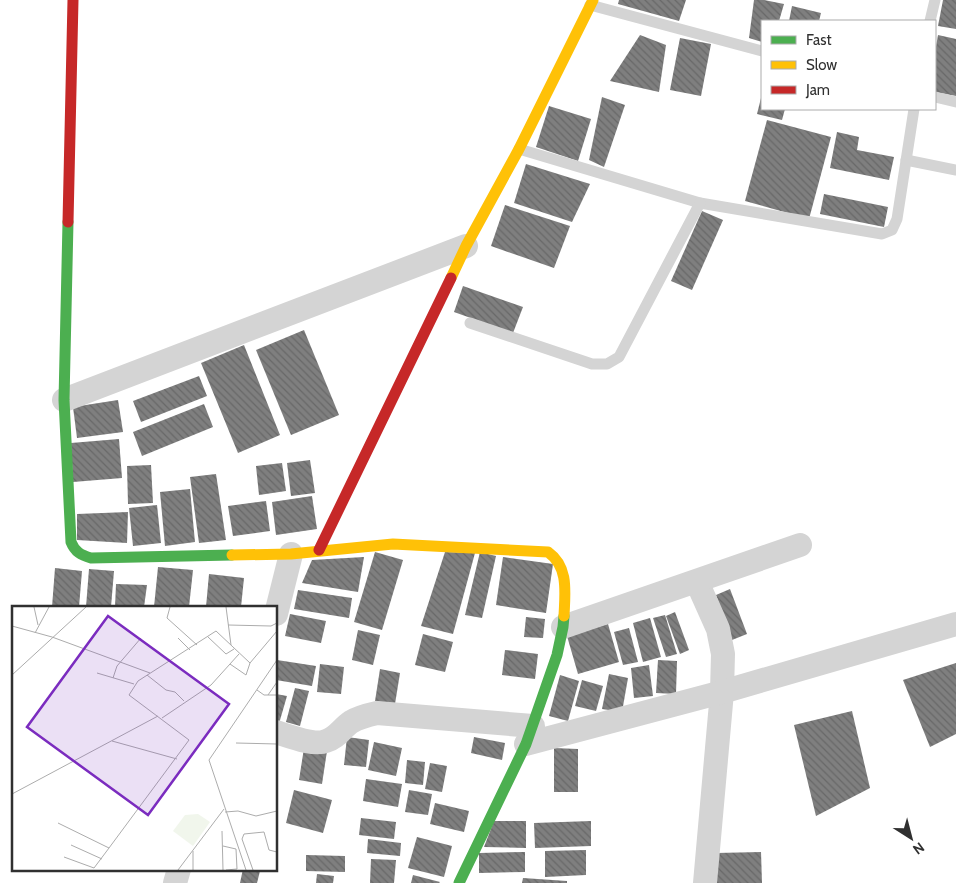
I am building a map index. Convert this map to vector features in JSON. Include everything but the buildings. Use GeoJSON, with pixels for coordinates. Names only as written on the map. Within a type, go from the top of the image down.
{"type":"FeatureCollection","features":[{"type":"Feature","properties":{"kind":"street"},"geometry":{"type":"LineString","coordinates":[[73,0],[64,400],[71,542],[74,550],[80,555],[91,558],[292,554],[393,544],[548,552],[556,558],[562,570],[565,584],[563,627],[557,655],[530,735],[459,883]]}},
{"type":"Feature","properties":{"kind":"street"},"geometry":{"type":"LineString","coordinates":[[319,550],[466,246],[519,149],[591,3]]}},
{"type":"Feature","properties":{"kind":"street"},"geometry":{"type":"LineString","coordinates":[[64,400],[466,246]]}},
{"type":"Feature","properties":{"kind":"street"},"geometry":{"type":"LineString","coordinates":[[563,627],[800,545]]}},
{"type":"Feature","properties":{"kind":"street"},"geometry":{"type":"LineString","coordinates":[[278,606],[292,554]]}},
{"type":"Feature","properties":{"kind":"street"},"geometry":{"type":"LineString","coordinates":[[697,582],[722,641],[722,692],[706,883]]}},
{"type":"Feature","properties":{"kind":"street"},"geometry":{"type":"LineString","coordinates":[[278,733],[310,742],[325,742],[338,735],[350,722],[377,713],[530,735],[722,692],[956,624]]}},
{"type":"Feature","properties":{"kind":"street"},"geometry":{"type":"LineString","coordinates":[[175,883],[179,870]]}},
{"type":"Feature","properties":{"kind":"lane"},"geometry":{"type":"LineString","coordinates":[[930,20],[934,0]]}},
{"type":"Feature","properties":{"kind":"lane"},"geometry":{"type":"LineString","coordinates":[[591,3],[761,51]]}},
{"type":"Feature","properties":{"kind":"lane"},"geometry":{"type":"LineString","coordinates":[[936,96],[956,102]]}},
{"type":"Feature","properties":{"kind":"lane"},"geometry":{"type":"LineString","coordinates":[[519,149],[700,203],[882,234],[892,230],[897,219],[914,110]]}},
{"type":"Feature","properties":{"kind":"lane"},"geometry":{"type":"LineString","coordinates":[[906,160],[956,170]]}},
{"type":"Feature","properties":{"kind":"lane"},"geometry":{"type":"LineString","coordinates":[[470,323],[592,364],[607,364],[619,357],[700,203]]}},
{"type":"Feature","properties":{"kind":"traffic: fast"},"geometry":{"type":"LineString","coordinates":[[68,222],[64,400],[71,542],[79,553],[91,558],[232,555]]}},
{"type":"Feature","properties":{"kind":"traffic: fast"},"geometry":{"type":"LineString","coordinates":[[459,883],[526,744],[557,655],[564,616]]}},
{"type":"Feature","properties":{"kind":"traffic: slow"},"geometry":{"type":"LineString","coordinates":[[451,278],[466,246],[519,149],[593,0]]}},
{"type":"Feature","properties":{"kind":"traffic: slow"},"geometry":{"type":"LineString","coordinates":[[232,555],[291,554],[393,544],[548,552],[555,558],[563,573],[565,589],[564,616]]}},
{"type":"Feature","properties":{"kind":"traffic: jam"},"geometry":{"type":"LineString","coordinates":[[68,222],[73,0]]}},
{"type":"Feature","properties":{"kind":"traffic: jam"},"geometry":{"type":"LineString","coordinates":[[319,550],[451,278]]}}]}
